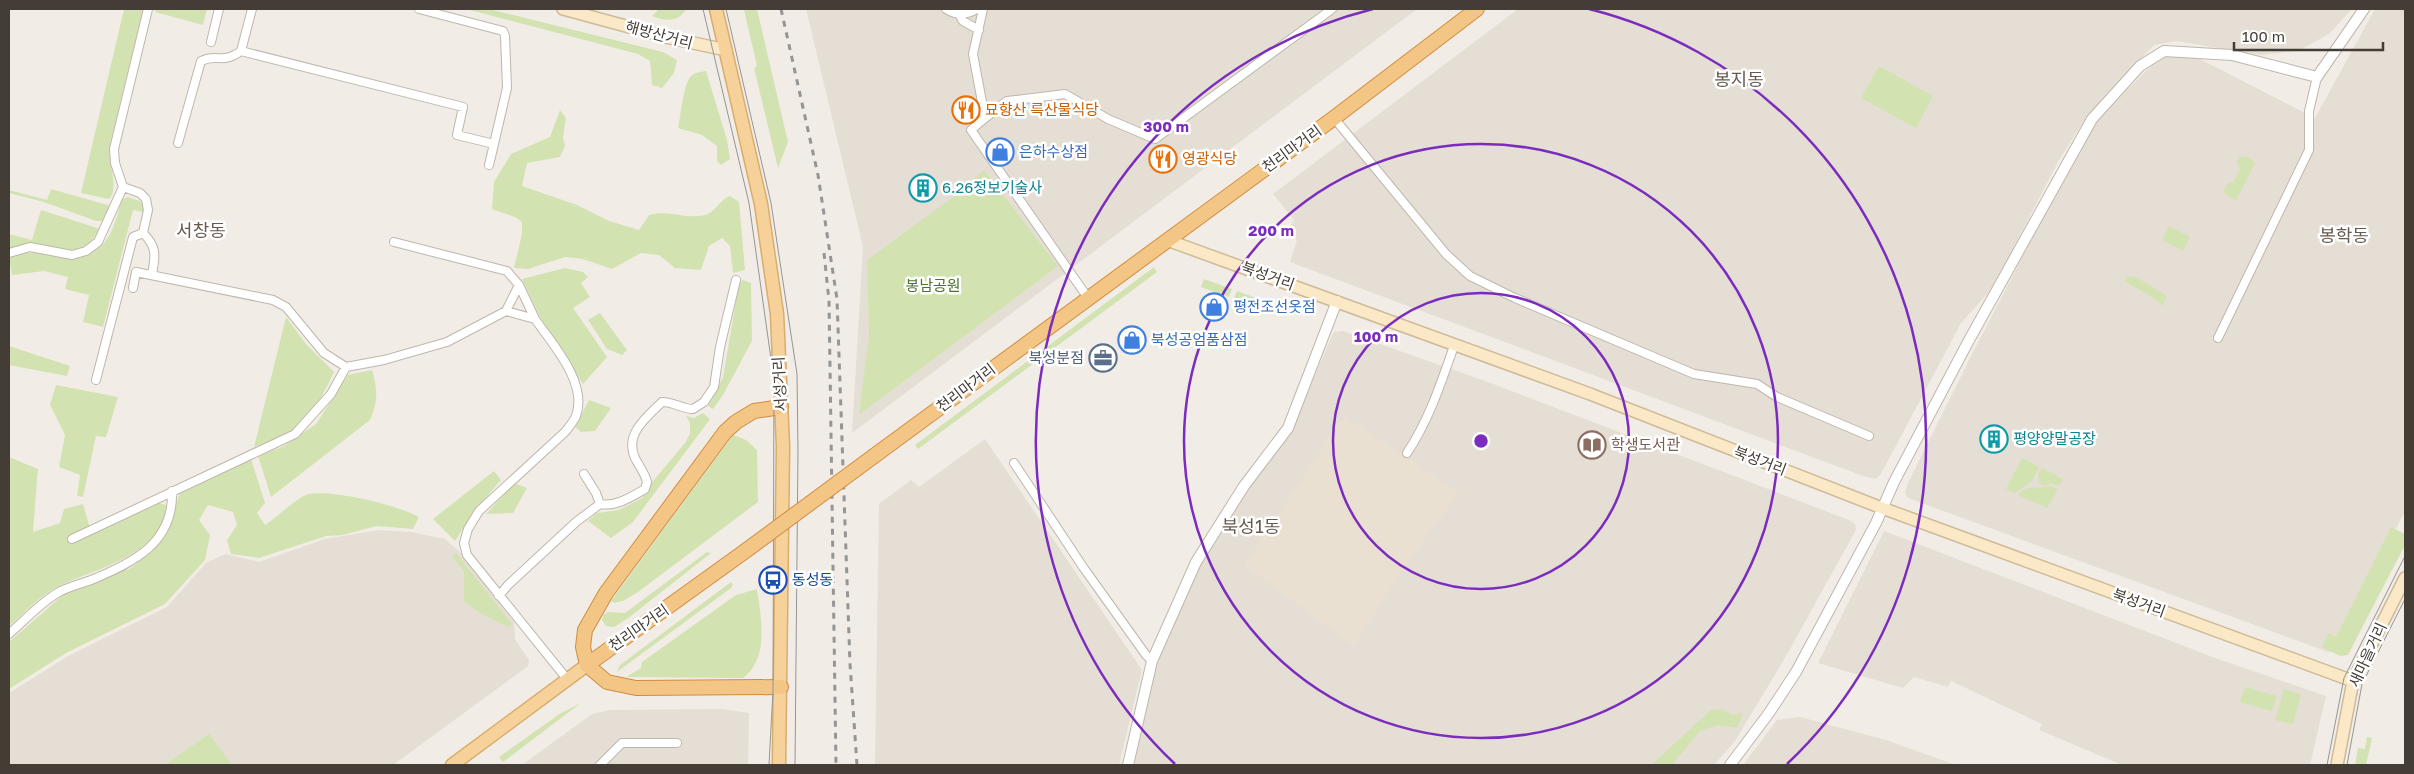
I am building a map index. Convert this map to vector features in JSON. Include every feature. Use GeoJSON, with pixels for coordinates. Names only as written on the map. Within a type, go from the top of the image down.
{"type":"FeatureCollection","features":[{"type":"Feature","properties":{"kind":"highway","name":"천리마거리"},"geometry":{"type":"LineString","coordinates":[[587,665],[838,485],[874,456],[1334,118],[1477,9]]}},
{"type":"Feature","properties":{"kind":"highway"},"geometry":{"type":"LineString","coordinates":[[781,408],[754,411],[736,422],[716,443],[606,593],[585,630],[583,647],[587,665],[608,682],[636,688],[781,687]]}},
{"type":"Feature","properties":{"kind":"main road","name":"해방산거리"},"geometry":{"type":"LineString","coordinates":[[563,9],[670,38],[726,50]]}},
{"type":"Feature","properties":{"kind":"main road","name":"서성거리"},"geometry":{"type":"LineString","coordinates":[[716,9],[761,204],[776,314],[781,408],[780,765]]}},
{"type":"Feature","properties":{"kind":"main road","name":"북성거리"},"geometry":{"type":"LineString","coordinates":[[1167,240],[1590,394],[1882,508],[2353,681]]}},
{"type":"Feature","properties":{"kind":"main road","name":"새마을거리"},"geometry":{"type":"LineString","coordinates":[[2337,765],[2353,681],[2405,578]]}},
{"type":"Feature","properties":{"kind":"main road","name":"천리마거리"},"geometry":{"type":"LineString","coordinates":[[452,765],[587,665]]}},
{"type":"Feature","properties":{"kind":"street"},"geometry":{"type":"LineString","coordinates":[[9,253],[30,247],[72,255],[86,251],[98,242],[123,187],[115,163],[114,149],[148,9]]}},
{"type":"Feature","properties":{"kind":"street"},"geometry":{"type":"LineString","coordinates":[[211,42],[219,9]]}},
{"type":"Feature","properties":{"kind":"street"},"geometry":{"type":"LineString","coordinates":[[178,143],[201,61],[207,58],[230,59],[241,51],[252,9]]}},
{"type":"Feature","properties":{"kind":"street"},"geometry":{"type":"LineString","coordinates":[[419,9],[503,31],[505,36],[507,88],[489,165]]}},
{"type":"Feature","properties":{"kind":"street"},"geometry":{"type":"LineString","coordinates":[[946,9],[959,14],[969,13],[977,9]]}},
{"type":"Feature","properties":{"kind":"street"},"geometry":{"type":"LineString","coordinates":[[984,9],[973,54],[985,118]]}},
{"type":"Feature","properties":{"kind":"street"},"geometry":{"type":"LineString","coordinates":[[1088,298],[971,130],[1007,101],[1065,94],[1108,118],[1155,139],[1332,9]]}},
{"type":"Feature","properties":{"kind":"street"},"geometry":{"type":"LineString","coordinates":[[2218,338],[2309,150],[2309,111],[2317,77],[2364,9]]}},
{"type":"Feature","properties":{"kind":"street"},"geometry":{"type":"LineString","coordinates":[[959,14],[963,21],[979,30]]}},
{"type":"Feature","properties":{"kind":"street"},"geometry":{"type":"LineString","coordinates":[[241,51],[463,107],[457,135],[494,144]]}},
{"type":"Feature","properties":{"kind":"street"},"geometry":{"type":"LineString","coordinates":[[1730,765],[1769,713],[1796,672],[1964,350],[2080,136],[2092,119],[2140,66],[2164,51],[2232,55],[2317,77]]}},
{"type":"Feature","properties":{"kind":"street"},"geometry":{"type":"LineString","coordinates":[[1334,118],[1446,254],[1470,276],[1515,298],[1694,374],[1757,384],[1777,397],[1869,436]]}},
{"type":"Feature","properties":{"kind":"street"},"geometry":{"type":"LineString","coordinates":[[123,187],[140,193],[146,198],[148,210],[143,233]]}},
{"type":"Feature","properties":{"kind":"street"},"geometry":{"type":"LineString","coordinates":[[143,233],[152,242],[156,254],[152,275]]}},
{"type":"Feature","properties":{"kind":"street"},"geometry":{"type":"LineString","coordinates":[[96,380],[133,237],[143,233]]}},
{"type":"Feature","properties":{"kind":"street"},"geometry":{"type":"LineString","coordinates":[[394,242],[501,268],[514,276],[536,319],[577,383],[579,399],[576,416],[565,432],[479,511],[468,529],[464,544],[467,555],[567,680]]}},
{"type":"Feature","properties":{"kind":"street"},"geometry":{"type":"LineString","coordinates":[[133,288],[136,272],[273,300],[286,307],[324,353],[346,368],[384,360],[447,342],[506,311],[519,284]]}},
{"type":"Feature","properties":{"kind":"street"},"geometry":{"type":"LineString","coordinates":[[600,504],[608,506],[616,504],[645,489],[647,482],[634,456],[631,442],[634,432],[643,421],[662,402],[671,402],[693,410],[704,402],[714,387],[720,347],[736,280]]}},
{"type":"Feature","properties":{"kind":"street"},"geometry":{"type":"LineString","coordinates":[[1128,765],[1152,660],[1196,562],[1244,486],[1288,428],[1337,301]]}},
{"type":"Feature","properties":{"kind":"street"},"geometry":{"type":"LineString","coordinates":[[506,311],[536,319]]}},
{"type":"Feature","properties":{"kind":"street"},"geometry":{"type":"LineString","coordinates":[[1407,453],[1418,437],[1454,346]]}},
{"type":"Feature","properties":{"kind":"street"},"geometry":{"type":"LineString","coordinates":[[72,539],[295,434],[331,394],[346,368]]}},
{"type":"Feature","properties":{"kind":"street"},"geometry":{"type":"LineString","coordinates":[[1014,463],[1082,567],[1146,655],[1152,660]]}},
{"type":"Feature","properties":{"kind":"street"},"geometry":{"type":"LineString","coordinates":[[584,474],[596,493],[600,504]]}},
{"type":"Feature","properties":{"kind":"street"},"geometry":{"type":"LineString","coordinates":[[9,634],[60,591],[127,564],[149,549],[164,528],[172,506],[172,491]]}},
{"type":"Feature","properties":{"kind":"street"},"geometry":{"type":"LineString","coordinates":[[499,596],[508,584],[576,522],[600,504]]}},
{"type":"Feature","properties":{"kind":"street"},"geometry":{"type":"LineString","coordinates":[[600,765],[622,743],[677,743]]}},
{"type":"Feature","properties":{"kind":"shaded area"},"geometry":{"type":"Polygon","coordinates":[[[806,9],[1417,9],[852,433],[863,247],[806,9]]]}},
{"type":"Feature","properties":{"kind":"shaded area"},"geometry":{"type":"Polygon","coordinates":[[[1518,9],[2352,9],[2329,34],[2298,51],[2260,55],[2176,41],[2154,45],[2085,119],[2059,160],[1988,293],[1961,323],[1881,474],[1876,479],[1866,477],[1290,262],[1297,240],[1289,228],[1294,220],[1273,194],[1518,9]]]}},
{"type":"Feature","properties":{"kind":"shaded area"},"geometry":{"type":"Polygon","coordinates":[[[2375,9],[2405,9],[2405,511],[2333,652],[2328,652],[1908,498],[1905,493],[1907,485],[1970,358],[2090,127],[2157,60],[2168,55],[2198,58],[2315,118],[2375,9]]]}},
{"type":"Feature","properties":{"kind":"shaded area"},"geometry":{"type":"Polygon","coordinates":[[[1343,331],[1488,382],[1849,520],[1855,524],[1856,530],[1785,658],[1735,741],[1714,765],[1133,765],[1157,663],[1198,567],[1250,482],[1289,437],[1334,332],[1343,331]]]}},
{"type":"Feature","properties":{"kind":"shaded area"},"geometry":{"type":"Polygon","coordinates":[[[1344,416],[1459,493],[1407,563],[1354,646],[1244,565],[1344,416]]]}},
{"type":"Feature","properties":{"kind":"shaded area"},"geometry":{"type":"Polygon","coordinates":[[[985,439],[1142,670],[1119,765],[875,765],[879,504],[911,480],[919,487],[985,439]]]}},
{"type":"Feature","properties":{"kind":"shaded area"},"geometry":{"type":"Polygon","coordinates":[[[379,530],[411,532],[445,539],[459,551],[514,622],[515,639],[529,660],[528,666],[393,765],[9,765],[9,693],[70,655],[167,607],[206,563],[225,554],[259,562],[325,539],[379,530]]]}},
{"type":"Feature","properties":{"kind":"shaded area"},"geometry":{"type":"Polygon","coordinates":[[[1884,531],[2218,659],[2326,696],[2310,765],[2122,765],[2039,730],[2042,724],[1951,681],[1948,687],[1914,677],[1903,688],[1818,663],[1884,531]]]}},
{"type":"Feature","properties":{"kind":"shaded area"},"geometry":{"type":"Polygon","coordinates":[[[723,709],[749,713],[748,765],[522,765],[592,714],[610,710],[723,709]]]}},
{"type":"Feature","properties":{"kind":"shaded area"},"geometry":{"type":"Polygon","coordinates":[[[1800,717],[1886,740],[1956,765],[1743,765],[1777,720],[1800,717]]]}},
{"type":"Feature","properties":{"kind":"green space"},"geometry":{"type":"Polygon","coordinates":[[[124,9],[143,10],[110,144],[113,188],[109,199],[81,193],[124,9]]]}},
{"type":"Feature","properties":{"kind":"green space"},"geometry":{"type":"Polygon","coordinates":[[[156,9],[207,9],[203,25],[155,12],[156,9]]]}},
{"type":"Feature","properties":{"kind":"green space"},"geometry":{"type":"Polygon","coordinates":[[[466,9],[489,9],[663,52],[677,60],[674,73],[662,88],[652,85],[650,61],[638,54],[466,9]]]}},
{"type":"Feature","properties":{"kind":"green space"},"geometry":{"type":"Polygon","coordinates":[[[659,9],[686,9],[679,17],[666,20],[652,16],[659,9]]]}},
{"type":"Feature","properties":{"kind":"green space"},"geometry":{"type":"Polygon","coordinates":[[[739,9],[757,9],[788,142],[778,168],[754,68],[757,66],[744,10],[739,9]]]}},
{"type":"Feature","properties":{"kind":"green space"},"geometry":{"type":"Polygon","coordinates":[[[1879,66],[1933,96],[1916,128],[1861,98],[1879,66]]]}},
{"type":"Feature","properties":{"kind":"green space"},"geometry":{"type":"Polygon","coordinates":[[[706,71],[727,140],[730,159],[721,165],[717,161],[717,146],[702,135],[678,128],[688,80],[698,72],[706,71]]]}},
{"type":"Feature","properties":{"kind":"green space"},"geometry":{"type":"Polygon","coordinates":[[[560,110],[566,118],[563,138],[565,146],[560,157],[527,163],[522,186],[577,205],[609,221],[639,230],[649,215],[663,213],[691,216],[705,215],[730,196],[739,202],[745,270],[733,273],[730,246],[722,238],[709,246],[701,270],[675,268],[659,255],[641,253],[612,269],[583,259],[565,257],[528,269],[514,268],[522,234],[522,222],[515,217],[492,209],[494,182],[511,154],[550,137],[560,110]]]}},
{"type":"Feature","properties":{"kind":"green space"},"geometry":{"type":"Polygon","coordinates":[[[2239,157],[2249,157],[2255,163],[2236,201],[2223,192],[2228,183],[2233,183],[2240,170],[2237,163],[2239,157]]]}},
{"type":"Feature","properties":{"kind":"green space","name":"봉남공원"},"geometry":{"type":"Polygon","coordinates":[[[984,170],[1058,266],[859,415],[869,335],[867,260],[952,198],[984,170]]]}},
{"type":"Feature","properties":{"kind":"green space"},"geometry":{"type":"Polygon","coordinates":[[[51,189],[111,206],[106,219],[96,221],[44,202],[9,193],[9,190],[47,200],[51,189]]]}},
{"type":"Feature","properties":{"kind":"green space"},"geometry":{"type":"Polygon","coordinates":[[[128,197],[142,202],[144,206],[143,212],[133,210],[103,327],[83,322],[89,295],[65,289],[68,277],[44,271],[12,275],[9,257],[24,253],[38,253],[70,257],[82,255],[99,248],[114,226],[122,199],[128,197]]]}},
{"type":"Feature","properties":{"kind":"green space"},"geometry":{"type":"Polygon","coordinates":[[[41,210],[100,229],[93,239],[79,249],[71,250],[32,244],[9,249],[9,234],[32,240],[41,210]]]}},
{"type":"Feature","properties":{"kind":"green space"},"geometry":{"type":"Polygon","coordinates":[[[2169,226],[2190,237],[2183,251],[2162,240],[2169,226]]]}},
{"type":"Feature","properties":{"kind":"green space"},"geometry":{"type":"Polygon","coordinates":[[[1154,267],[1157,272],[918,449],[915,445],[1154,267]]]}},
{"type":"Feature","properties":{"kind":"green space"},"geometry":{"type":"Polygon","coordinates":[[[565,268],[583,272],[588,277],[581,283],[590,297],[573,308],[607,357],[583,384],[543,323],[522,279],[565,268]]]}},
{"type":"Feature","properties":{"kind":"green space"},"geometry":{"type":"Polygon","coordinates":[[[2128,276],[2136,277],[2167,296],[2162,306],[2154,298],[2124,281],[2128,276]]]}},
{"type":"Feature","properties":{"kind":"green space"},"geometry":{"type":"Polygon","coordinates":[[[1204,279],[1232,289],[1229,297],[1201,287],[1204,279]]]}},
{"type":"Feature","properties":{"kind":"green space"},"geometry":{"type":"Polygon","coordinates":[[[743,280],[751,283],[752,341],[723,395],[713,409],[708,406],[723,377],[739,284],[743,280]]]}},
{"type":"Feature","properties":{"kind":"green space"},"geometry":{"type":"Polygon","coordinates":[[[1237,291],[1264,301],[1262,309],[1234,299],[1237,291]]]}},
{"type":"Feature","properties":{"kind":"green space"},"geometry":{"type":"Polygon","coordinates":[[[600,313],[627,350],[622,355],[607,349],[588,320],[600,313]]]}},
{"type":"Feature","properties":{"kind":"green space"},"geometry":{"type":"Polygon","coordinates":[[[286,317],[306,344],[334,372],[311,413],[298,426],[282,437],[254,447],[286,317]]]}},
{"type":"Feature","properties":{"kind":"green space"},"geometry":{"type":"Polygon","coordinates":[[[9,346],[70,366],[67,376],[9,365],[9,346]]]}},
{"type":"Feature","properties":{"kind":"green space"},"geometry":{"type":"Polygon","coordinates":[[[372,370],[376,396],[375,407],[370,420],[271,497],[258,456],[284,446],[316,424],[348,375],[372,370]]]}},
{"type":"Feature","properties":{"kind":"green space"},"geometry":{"type":"Polygon","coordinates":[[[56,385],[118,397],[106,437],[96,436],[83,497],[77,496],[80,475],[59,467],[65,435],[50,405],[56,385]]]}},
{"type":"Feature","properties":{"kind":"green space"},"geometry":{"type":"Polygon","coordinates":[[[589,400],[611,408],[595,431],[581,432],[575,427],[589,400]]]}},
{"type":"Feature","properties":{"kind":"green space"},"geometry":{"type":"Polygon","coordinates":[[[703,413],[710,419],[633,522],[611,538],[588,521],[597,513],[619,510],[642,498],[653,481],[686,442],[690,433],[690,423],[686,416],[694,418],[703,413]]]}},
{"type":"Feature","properties":{"kind":"green space"},"geometry":{"type":"Polygon","coordinates":[[[733,435],[746,440],[757,450],[758,502],[638,592],[623,601],[614,603],[611,601],[733,435]]]}},
{"type":"Feature","properties":{"kind":"green space"},"geometry":{"type":"Polygon","coordinates":[[[9,457],[38,469],[33,532],[60,523],[64,509],[83,504],[90,528],[67,539],[71,544],[159,503],[166,505],[163,522],[154,536],[141,548],[125,558],[57,587],[38,600],[9,626],[9,457]]]}},
{"type":"Feature","properties":{"kind":"green space"},"geometry":{"type":"Polygon","coordinates":[[[2022,458],[2039,467],[2032,481],[2015,493],[2006,489],[2022,458]]]}},
{"type":"Feature","properties":{"kind":"green space"},"geometry":{"type":"Polygon","coordinates":[[[251,459],[265,503],[257,513],[265,525],[305,495],[320,493],[366,499],[409,512],[419,517],[413,529],[376,526],[343,535],[326,536],[259,558],[231,554],[227,540],[237,525],[233,512],[208,505],[199,520],[210,535],[205,560],[165,604],[66,653],[9,689],[9,642],[63,595],[131,568],[153,551],[168,527],[181,490],[251,459]]]}},
{"type":"Feature","properties":{"kind":"green space"},"geometry":{"type":"Polygon","coordinates":[[[2042,468],[2063,479],[2059,486],[2050,483],[2045,486],[2039,484],[2038,475],[2042,468]]]}},
{"type":"Feature","properties":{"kind":"green space"},"geometry":{"type":"Polygon","coordinates":[[[494,471],[501,480],[474,511],[455,541],[433,519],[494,471]]]}},
{"type":"Feature","properties":{"kind":"green space"},"geometry":{"type":"Polygon","coordinates":[[[514,483],[527,488],[513,513],[486,514],[514,483]]]}},
{"type":"Feature","properties":{"kind":"green space"},"geometry":{"type":"Polygon","coordinates":[[[2050,486],[2058,489],[2047,508],[2018,495],[2025,489],[2050,486]]]}},
{"type":"Feature","properties":{"kind":"green space"},"geometry":{"type":"Polygon","coordinates":[[[2391,527],[2405,534],[2405,545],[2348,655],[2340,656],[2322,647],[2329,633],[2336,637],[2391,527]]]}},
{"type":"Feature","properties":{"kind":"green space"},"geometry":{"type":"Polygon","coordinates":[[[707,552],[711,553],[627,619],[614,627],[606,626],[602,620],[603,615],[608,612],[625,613],[707,552]]]}},
{"type":"Feature","properties":{"kind":"green space"},"geometry":{"type":"Polygon","coordinates":[[[456,553],[512,624],[508,627],[478,612],[464,601],[464,571],[452,557],[456,553]]]}},
{"type":"Feature","properties":{"kind":"green space"},"geometry":{"type":"Polygon","coordinates":[[[731,582],[733,585],[731,588],[617,672],[620,665],[731,582]]]}},
{"type":"Feature","properties":{"kind":"green space"},"geometry":{"type":"Polygon","coordinates":[[[757,589],[762,636],[757,659],[752,669],[743,678],[626,677],[641,668],[642,662],[736,595],[757,589]]]}},
{"type":"Feature","properties":{"kind":"green space"},"geometry":{"type":"Polygon","coordinates":[[[2245,687],[2277,696],[2272,711],[2240,702],[2245,687]]]}},
{"type":"Feature","properties":{"kind":"green space"},"geometry":{"type":"Polygon","coordinates":[[[2284,689],[2301,694],[2293,724],[2275,720],[2284,689]]]}},
{"type":"Feature","properties":{"kind":"green space"},"geometry":{"type":"Polygon","coordinates":[[[581,703],[503,762],[499,757],[561,713],[581,703]]]}},
{"type":"Feature","properties":{"kind":"green space"},"geometry":{"type":"Polygon","coordinates":[[[1722,709],[1732,715],[1743,713],[1737,728],[1717,725],[1700,731],[1672,765],[1651,765],[1711,710],[1722,709]]]}},
{"type":"Feature","properties":{"kind":"green space"},"geometry":{"type":"Polygon","coordinates":[[[209,734],[232,765],[165,765],[209,734]]]}},
{"type":"Feature","properties":{"kind":"green space"},"geometry":{"type":"Polygon","coordinates":[[[2367,737],[2372,738],[2366,765],[2355,765],[2358,748],[2365,749],[2367,737]]]}},
{"type":"Feature","properties":{"kind":"tram line"},"geometry":{"type":"LineString","coordinates":[[703,9],[749,203],[774,380],[773,690],[769,765]]}},
{"type":"Feature","properties":{"kind":"tram line"},"geometry":{"type":"LineString","coordinates":[[726,9],[771,203],[797,374],[795,765]]}},
{"type":"Feature","properties":{"kind":"tram line"},"geometry":{"type":"LineString","coordinates":[[2327,765],[2344,678],[2405,556]]}},
{"type":"Feature","properties":{"kind":"tram line"},"geometry":{"type":"LineString","coordinates":[[2347,765],[2362,684],[2405,599]]}},
{"type":"Feature","properties":{"kind":"railway"},"geometry":{"type":"LineString","coordinates":[[781,9],[818,175],[837,299],[850,664],[857,765]]}},
{"type":"Feature","properties":{"kind":"railway"},"geometry":{"type":"LineString","coordinates":[[824,253],[829,301],[836,765]]}},
{"type":"Feature","properties":{"kind":"place","name":"묘향산 륵산물식당"},"geometry":{"type":"Point","coordinates":[966,110]}},
{"type":"Feature","properties":{"kind":"place","name":"은하수상점"},"geometry":{"type":"Point","coordinates":[1000,152]}},
{"type":"Feature","properties":{"kind":"place","name":"영광식당"},"geometry":{"type":"Point","coordinates":[1163,159]}},
{"type":"Feature","properties":{"kind":"place","name":"6.26정보기술사"},"geometry":{"type":"Point","coordinates":[923,188]}},
{"type":"Feature","properties":{"kind":"place","name":"평전조선옷점"},"geometry":{"type":"Point","coordinates":[1214,307]}},
{"type":"Feature","properties":{"kind":"place","name":"북성공엄품삼점"},"geometry":{"type":"Point","coordinates":[1132,340]}},
{"type":"Feature","properties":{"kind":"place","name":"북성분점"},"geometry":{"type":"Point","coordinates":[1103,358]}},
{"type":"Feature","properties":{"kind":"place","name":"평양양말공장"},"geometry":{"type":"Point","coordinates":[1994,439]}},
{"type":"Feature","properties":{"kind":"place","name":"학생도서관"},"geometry":{"type":"Point","coordinates":[1592,445]}},
{"type":"Feature","properties":{"kind":"place","name":"동성동"},"geometry":{"type":"Point","coordinates":[773,580]}},
{"type":"Feature","properties":{"kind":"district","name":"봉지동"},"geometry":{"type":"Point","coordinates":[1739,80]}},
{"type":"Feature","properties":{"kind":"district","name":"서창동"},"geometry":{"type":"Point","coordinates":[201,231]}},
{"type":"Feature","properties":{"kind":"district","name":"봉학동"},"geometry":{"type":"Point","coordinates":[2344,236]}},
{"type":"Feature","properties":{"kind":"district","name":"북성1동"},"geometry":{"type":"Point","coordinates":[1251,527]}}]}
